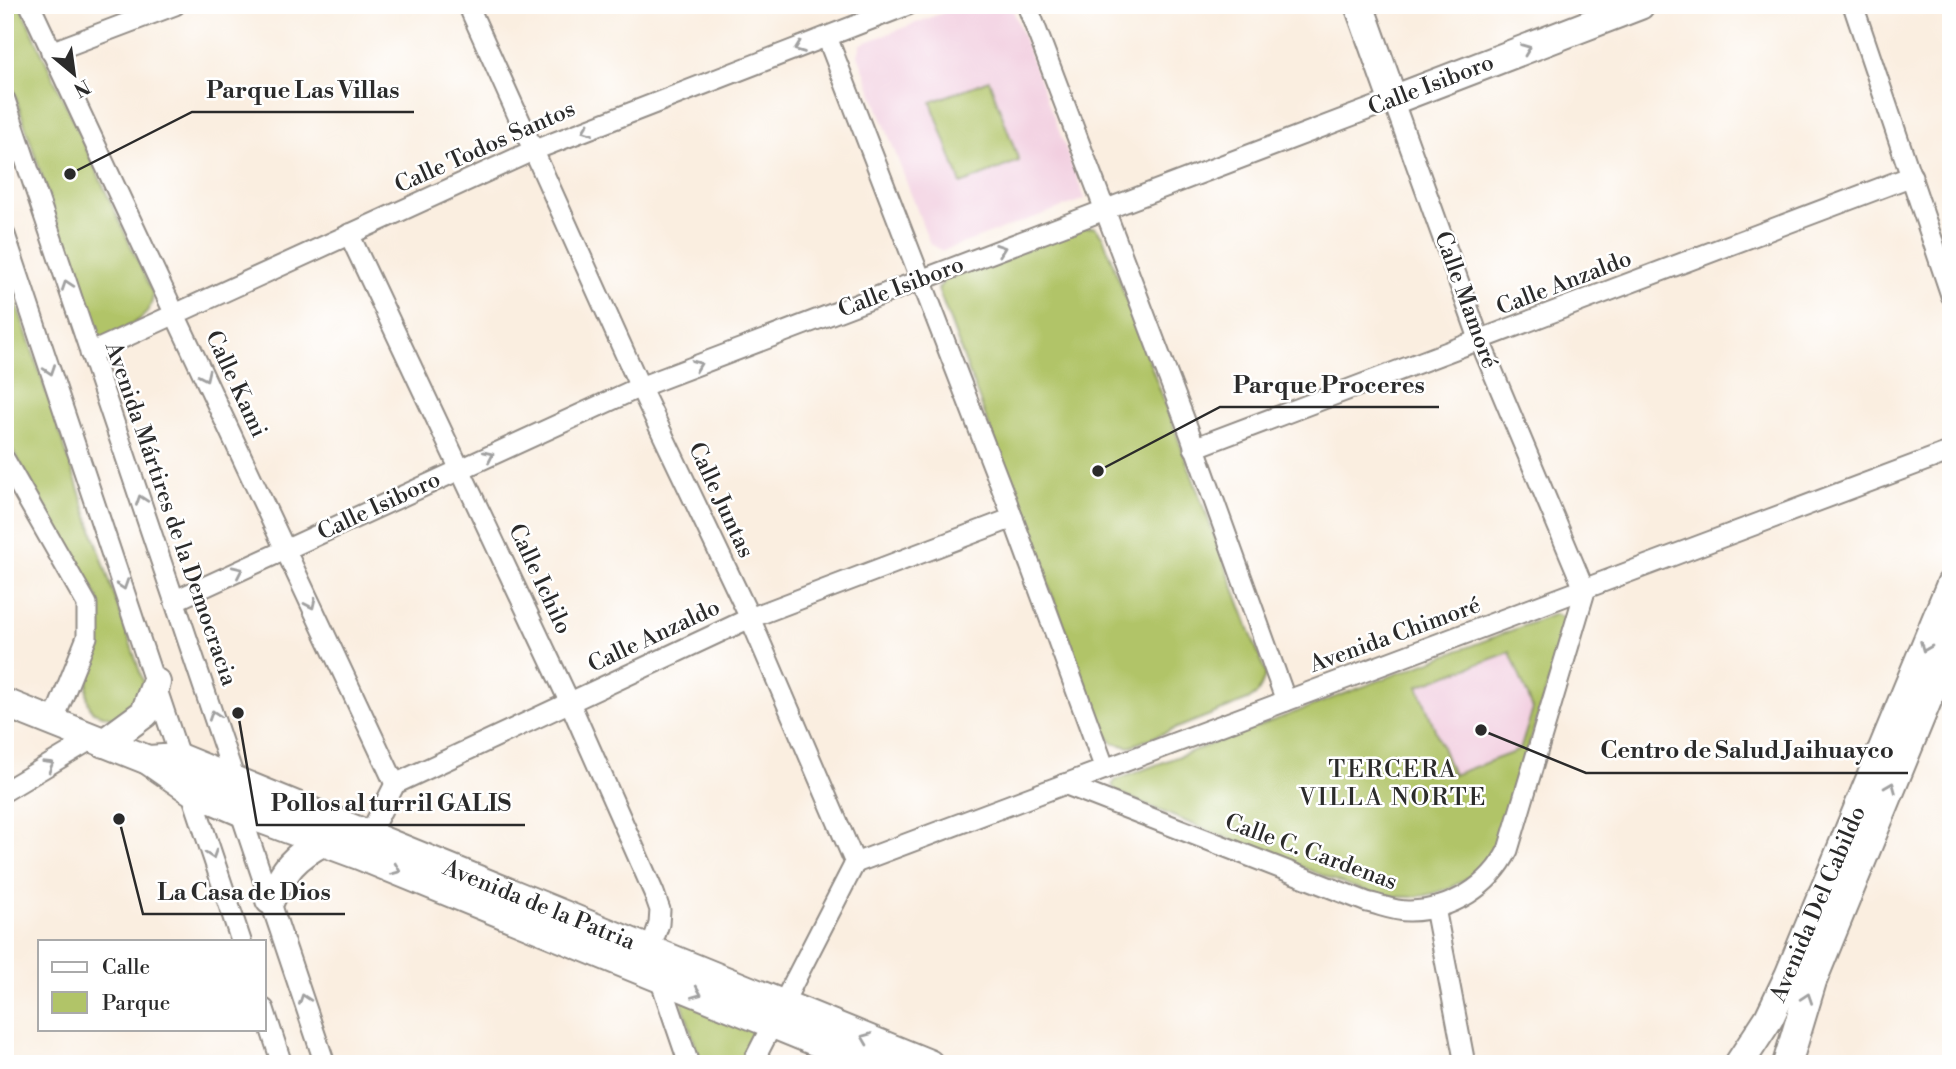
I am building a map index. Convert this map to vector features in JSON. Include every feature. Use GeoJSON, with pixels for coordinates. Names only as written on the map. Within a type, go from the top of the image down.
{"type":"FeatureCollection","features":[{"type":"Feature","properties":{"kind":"main road","name":"Calle Mamoré"},"geometry":{"type":"LineString","coordinates":[[1359,5],[1394,100]]}},
{"type":"Feature","properties":{"kind":"main road","name":"Calle Isiboro"},"geometry":{"type":"LineString","coordinates":[[1394,100],[1640,5]]}},
{"type":"Feature","properties":{"kind":"main road","name":"Avenida Del Cabildo"},"geometry":{"type":"LineString","coordinates":[[1739,1064],[1769,1018],[1789,976],[1951,584]]}},
{"type":"Feature","properties":{"kind":"main road","name":"Avenida Del Cabildo"},"geometry":{"type":"LineString","coordinates":[[1787,1064],[1812,981],[1951,642]]}},
{"type":"Feature","properties":{"kind":"main road"},"geometry":{"type":"LineString","coordinates":[[98,741],[145,713],[156,683]]}},
{"type":"Feature","properties":{"kind":"main road","name":"Avenida de la Patria"},"geometry":{"type":"LineString","coordinates":[[5,703],[148,760],[191,790],[240,811],[324,841],[364,844],[650,950],[871,1064]]}},
{"type":"Feature","properties":{"kind":"main road","name":"Avenida de la Patria"},"geometry":{"type":"LineString","coordinates":[[148,760],[179,758],[235,780],[364,844],[659,977],[929,1064]]}},
{"type":"Feature","properties":{"kind":"main road"},"geometry":{"type":"LineString","coordinates":[[270,900],[285,869],[304,852],[324,841]]}},
{"type":"Feature","properties":{"kind":"street","name":"Calle Kami"},"geometry":{"type":"LineString","coordinates":[[30,5],[395,784]]}},
{"type":"Feature","properties":{"kind":"street"},"geometry":{"type":"LineString","coordinates":[[51,52],[175,5]]}},
{"type":"Feature","properties":{"kind":"street","name":"Calle Juntas"},"geometry":{"type":"LineString","coordinates":[[468,5],[640,387],[750,618],[855,863]]}},
{"type":"Feature","properties":{"kind":"street","name":"Calle Todos Santos"},"geometry":{"type":"LineString","coordinates":[[90,353],[532,151],[827,37],[887,9],[908,5]]}},
{"type":"Feature","properties":{"kind":"street"},"geometry":{"type":"LineString","coordinates":[[1027,5],[1286,701]]}},
{"type":"Feature","properties":{"kind":"street"},"geometry":{"type":"LineString","coordinates":[[1853,5],[1951,295]]}},
{"type":"Feature","properties":{"kind":"street"},"geometry":{"type":"LineString","coordinates":[[827,37],[1013,518],[1105,769]]}},
{"type":"Feature","properties":{"kind":"street","name":"Avenida Mártires de la Democracia"},"geometry":{"type":"LineString","coordinates":[[5,100],[176,600],[235,780],[240,811],[325,1064]]}},
{"type":"Feature","properties":{"kind":"street","name":"Calle Isiboro"},"geometry":{"type":"LineString","coordinates":[[176,600],[640,387],[1104,208],[1394,100]]}},
{"type":"Feature","properties":{"kind":"street","name":"Calle Mamoré"},"geometry":{"type":"LineString","coordinates":[[1394,100],[1480,341],[1585,591]]}},
{"type":"Feature","properties":{"kind":"street","name":"Calle Anzaldo"},"geometry":{"type":"LineString","coordinates":[[1194,448],[1912,176]]}},
{"type":"Feature","properties":{"kind":"street","name":"Calle Ichilo"},"geometry":{"type":"LineString","coordinates":[[349,234],[570,703],[660,910],[659,924],[650,950]]}},
{"type":"Feature","properties":{"kind":"street"},"geometry":{"type":"LineString","coordinates":[[5,235],[242,940]]}},
{"type":"Feature","properties":{"kind":"street","name":"Avenida Chimoré"},"geometry":{"type":"LineString","coordinates":[[855,863],[1951,452]]}},
{"type":"Feature","properties":{"kind":"street"},"geometry":{"type":"LineString","coordinates":[[5,460],[87,604],[87,638],[53,722]]}},
{"type":"Feature","properties":{"kind":"street","name":"Calle Anzaldo"},"geometry":{"type":"LineString","coordinates":[[395,784],[750,618],[1013,518]]}},
{"type":"Feature","properties":{"kind":"street","name":"Calle C. Cardenas"},"geometry":{"type":"LineString","coordinates":[[1064,784],[1367,902],[1408,912],[1435,908],[1469,894],[1498,872],[1508,850],[1585,591]]}},
{"type":"Feature","properties":{"kind":"street"},"geometry":{"type":"LineString","coordinates":[[5,791],[98,741]]}},
{"type":"Feature","properties":{"kind":"street"},"geometry":{"type":"LineString","coordinates":[[364,844],[395,784]]}},
{"type":"Feature","properties":{"kind":"street"},"geometry":{"type":"LineString","coordinates":[[752,1064],[855,863]]}},
{"type":"Feature","properties":{"kind":"street"},"geometry":{"type":"LineString","coordinates":[[1435,908],[1465,1064]]}},
{"type":"Feature","properties":{"kind":"street"},"geometry":{"type":"LineString","coordinates":[[650,950],[689,1064]]}},
{"type":"Feature","properties":{"kind":"street"},"geometry":{"type":"LineString","coordinates":[[266,1015],[282,1064]]}},
{"type":"Feature","properties":{"kind":"shaded area"},"geometry":{"type":"Polygon","coordinates":[[[963,5],[1011,5],[1085,199],[942,251],[930,244],[858,55],[861,44],[963,5]]]}},
{"type":"Feature","properties":{"kind":"shaded area"},"geometry":{"type":"Polygon","coordinates":[[[1510,652],[1533,709],[1520,750],[1453,775],[1418,686],[1510,652]]]}},
{"type":"Feature","properties":{"kind":"green space"},"geometry":{"type":"Polygon","coordinates":[[[5,5],[20,5],[153,294],[148,311],[142,318],[101,339],[95,336],[5,65],[5,5]]]}},
{"type":"Feature","properties":{"kind":"green space"},"geometry":{"type":"Polygon","coordinates":[[[989,80],[1019,161],[961,184],[931,102],[989,80]]]}},
{"type":"Feature","properties":{"kind":"green space"},"geometry":{"type":"Polygon","coordinates":[[[1095,227],[1103,237],[1266,674],[1258,693],[1248,700],[1129,747],[1113,743],[1102,729],[938,289],[945,280],[1084,228],[1095,227]]]}},
{"type":"Feature","properties":{"kind":"green space"},"geometry":{"type":"Polygon","coordinates":[[[5,269],[144,684],[142,699],[115,719],[93,712],[88,702],[89,676],[99,628],[98,598],[5,437],[5,269]]]}},
{"type":"Feature","properties":{"kind":"green space"},"geometry":{"type":"Polygon","coordinates":[[[1555,614],[1564,618],[1566,627],[1498,842],[1484,864],[1474,873],[1438,892],[1395,897],[1344,884],[1116,791],[1112,785],[1116,780],[1555,614]],[[1510,652],[1418,686],[1453,775],[1520,750],[1533,709],[1510,652]]]}},
{"type":"Feature","properties":{"kind":"green space"},"geometry":{"type":"Polygon","coordinates":[[[681,999],[756,1027],[745,1053],[738,1062],[701,1064],[681,999]]]}},
{"type":"Feature","properties":{"kind":"place","name":"Parque Las Villas"},"geometry":{"type":"Point","coordinates":[70,174]}},
{"type":"Feature","properties":{"kind":"place","name":"Parque Proceres"},"geometry":{"type":"Point","coordinates":[1098,471]}},
{"type":"Feature","properties":{"kind":"place","name":"Pollos al turril GALIS"},"geometry":{"type":"Point","coordinates":[238,713]}},
{"type":"Feature","properties":{"kind":"place","name":"Centro de Salud Jaihuayco"},"geometry":{"type":"Point","coordinates":[1481,730]}},
{"type":"Feature","properties":{"kind":"place","name":"La Casa de Dios"},"geometry":{"type":"Point","coordinates":[119,819]}},
{"type":"Feature","properties":{"kind":"district","name":"TERCERA VILLA NORTE"},"geometry":{"type":"Point","coordinates":[1393,784]}}]}
